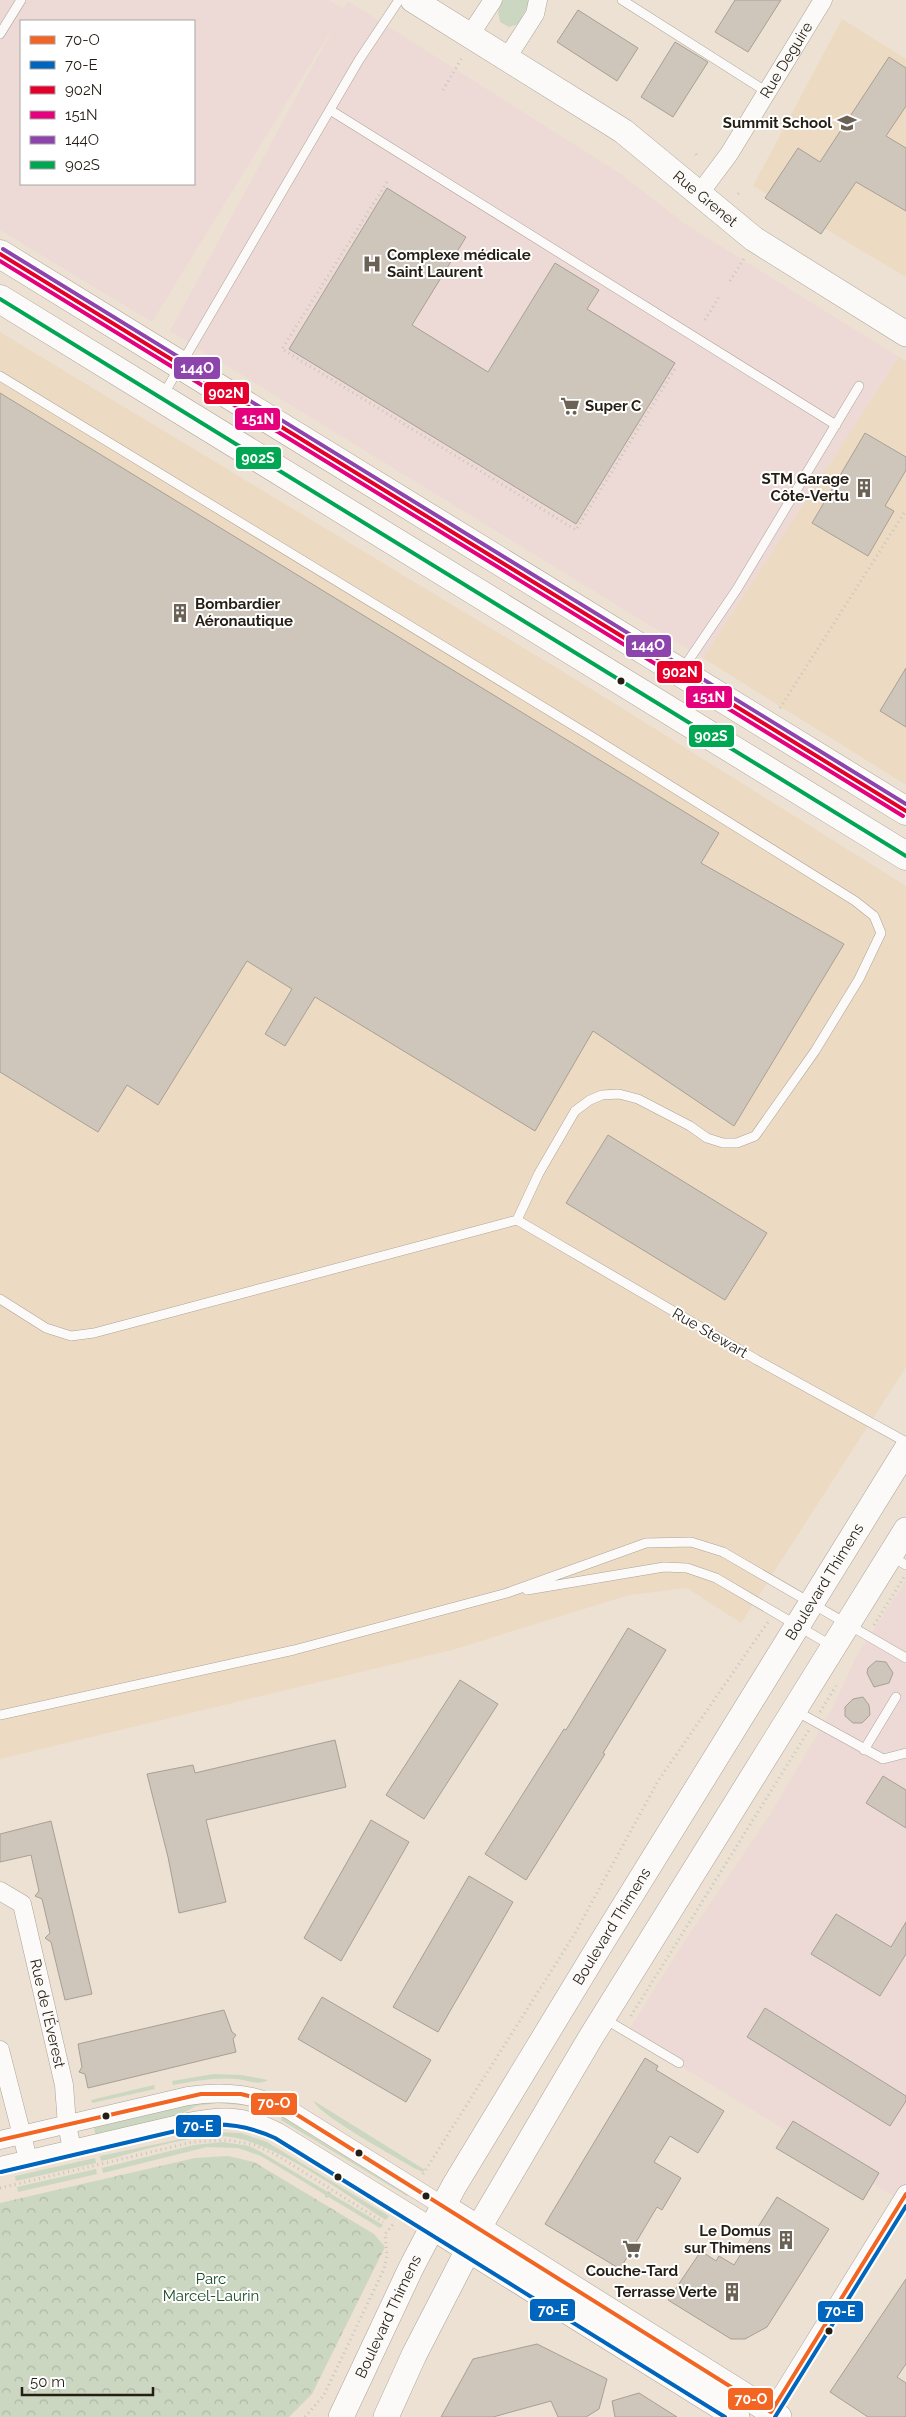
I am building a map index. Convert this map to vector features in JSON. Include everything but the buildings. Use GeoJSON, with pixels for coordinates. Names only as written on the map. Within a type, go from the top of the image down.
{"type":"FeatureCollection","features":[{"type":"Feature","properties":{"kind":"main road"},"geometry":{"type":"LineString","coordinates":[[0,254],[906,812]]}},
{"type":"Feature","properties":{"kind":"main road"},"geometry":{"type":"LineString","coordinates":[[0,299],[906,856]]}},
{"type":"Feature","properties":{"kind":"main road"},"geometry":{"type":"LineString","coordinates":[[660,705],[680,672]]}},
{"type":"Feature","properties":{"kind":"street","name":"Rue Grenet"},"geometry":{"type":"LineString","coordinates":[[413,0],[467,45],[507,58],[623,131],[754,239],[906,334]]}},
{"type":"Feature","properties":{"kind":"street"},"geometry":{"type":"LineString","coordinates":[[467,45],[493,0]]}},
{"type":"Feature","properties":{"kind":"street"},"geometry":{"type":"LineString","coordinates":[[507,58],[535,14],[538,0]]}},
{"type":"Feature","properties":{"kind":"street","name":"Rue Deguire"},"geometry":{"type":"LineString","coordinates":[[699,194],[729,154],[819,2]]}},
{"type":"Feature","properties":{"kind":"street","name":"Boulevard Thimens"},"geometry":{"type":"LineString","coordinates":[[341,2417],[361,2372],[438,2216],[602,1942],[906,1450]]}},
{"type":"Feature","properties":{"kind":"street"},"geometry":{"type":"LineString","coordinates":[[386,2417],[478,2229],[603,2018],[847,1623],[898,1561],[906,1530]]}},
{"type":"Feature","properties":{"kind":"street","name":"Rue de l'Éverest"},"geometry":{"type":"LineString","coordinates":[[0,1892],[22,1904],[64,2085],[67,2124],[72,2149]]}},
{"type":"Feature","properties":{"kind":"street"},"geometry":{"type":"LineString","coordinates":[[0,2050],[28,2159]]}},
{"type":"Feature","properties":{"kind":"street"},"geometry":{"type":"LineString","coordinates":[[0,2140],[188,2096],[215,2092],[241,2094],[270,2114],[438,2216],[478,2229],[773,2415],[906,2194]]}},
{"type":"Feature","properties":{"kind":"street"},"geometry":{"type":"LineString","coordinates":[[0,2166],[213,2118],[270,2114],[438,2216],[467,2250],[737,2417]]}},
{"type":"Feature","properties":{"kind":"lane"},"geometry":{"type":"LineString","coordinates":[[0,34],[21,0]]}},
{"type":"Feature","properties":{"kind":"lane"},"geometry":{"type":"LineString","coordinates":[[160,398],[359,60],[399,0]]}},
{"type":"Feature","properties":{"kind":"lane"},"geometry":{"type":"LineString","coordinates":[[622,0],[767,92]]}},
{"type":"Feature","properties":{"kind":"lane"},"geometry":{"type":"LineString","coordinates":[[330,110],[836,425]]}},
{"type":"Feature","properties":{"kind":"lane"},"geometry":{"type":"LineString","coordinates":[[0,376],[589,735],[855,901],[874,916],[881,934],[859,979],[815,1051],[755,1136],[737,1142],[723,1143],[707,1138],[690,1126],[638,1099],[619,1094],[602,1095],[590,1100],[575,1111],[539,1173],[517,1220],[94,1333],[71,1336],[46,1328],[0,1300]]}},
{"type":"Feature","properties":{"kind":"lane"},"geometry":{"type":"LineString","coordinates":[[680,672],[737,589],[859,386]]}},
{"type":"Feature","properties":{"kind":"lane","name":"Rue Stewart"},"geometry":{"type":"LineString","coordinates":[[517,1220],[757,1360],[906,1442]]}},
{"type":"Feature","properties":{"kind":"lane"},"geometry":{"type":"LineString","coordinates":[[0,1715],[294,1650],[507,1593],[646,1543],[678,1541],[706,1546],[723,1552],[906,1658]]}},
{"type":"Feature","properties":{"kind":"lane"},"geometry":{"type":"LineString","coordinates":[[507,1593],[664,1567],[687,1568],[716,1578],[833,1646]]}},
{"type":"Feature","properties":{"kind":"lane"},"geometry":{"type":"LineString","coordinates":[[864,1750],[896,1697]]}},
{"type":"Feature","properties":{"kind":"lane"},"geometry":{"type":"LineString","coordinates":[[793,1710],[883,1759],[906,1753]]}},
{"type":"Feature","properties":{"kind":"lane"},"geometry":{"type":"LineString","coordinates":[[603,2018],[679,2063]]}},
{"type":"Feature","properties":{"kind":"path"},"geometry":{"type":"LineString","coordinates":[[443,90],[467,45]]}},
{"type":"Feature","properties":{"kind":"path"},"geometry":{"type":"LineString","coordinates":[[387,182],[282,349],[576,530],[676,367]]}},
{"type":"Feature","properties":{"kind":"path"},"geometry":{"type":"LineString","coordinates":[[730,281],[745,256]]}},
{"type":"Feature","properties":{"kind":"path"},"geometry":{"type":"LineString","coordinates":[[334,265],[338,268]]}},
{"type":"Feature","properties":{"kind":"path"},"geometry":{"type":"LineString","coordinates":[[705,320],[720,295]]}},
{"type":"Feature","properties":{"kind":"path"},"geometry":{"type":"LineString","coordinates":[[776,713],[906,510]]}},
{"type":"Feature","properties":{"kind":"path"},"geometry":{"type":"LineString","coordinates":[[875,1624],[904,1577]]}},
{"type":"Feature","properties":{"kind":"path","name":"Boulevard Thimens"},"geometry":{"type":"LineString","coordinates":[[424,2173],[574,1935],[658,1781],[759,1632]]}},
{"type":"Feature","properties":{"kind":"path"},"geometry":{"type":"LineString","coordinates":[[631,2016],[805,1738]]}},
{"type":"Feature","properties":{"kind":"path"},"geometry":{"type":"LineString","coordinates":[[0,2188],[168,2148],[215,2140],[255,2145],[275,2154],[383,2222]]}},
{"type":"Feature","properties":{"kind":"path"},"geometry":{"type":"LineString","coordinates":[[326,2197],[331,2190]]}},
{"type":"Feature","properties":{"kind":"path","name":"Boulevard Thimens"},"geometry":{"type":"LineString","coordinates":[[305,2417],[324,2395],[384,2269],[387,2256],[385,2234],[395,2222]]}},
{"type":"Feature","properties":{"kind":"shaded area"},"geometry":{"type":"Polygon","coordinates":[[[0,0],[329,0],[343,9],[348,1],[621,174],[685,224],[899,357],[703,658],[170,331],[337,21],[152,322],[0,230],[0,0]]]}},
{"type":"Feature","properties":{"kind":"shaded area","name":"Summit School"},"geometry":{"type":"Polygon","coordinates":[[[842,19],[906,59],[906,277],[753,186],[842,19]]]}},
{"type":"Feature","properties":{"kind":"shaded area"},"geometry":{"type":"Polygon","coordinates":[[[0,332],[585,685],[906,886],[906,1367],[741,1623],[687,1588],[629,1595],[452,1650],[0,1759],[0,332]]]}},
{"type":"Feature","properties":{"kind":"shaded area","name":"STM Garage Côte-Vertu"},"geometry":{"type":"Polygon","coordinates":[[[899,357],[906,361],[906,785],[703,658],[899,357]]]}},
{"type":"Feature","properties":{"kind":"shaded area"},"geometry":{"type":"Polygon","coordinates":[[[906,1580],[906,2204],[627,2033],[682,1945],[769,1816],[830,1713],[857,1655],[906,1580]]]}},
{"type":"Feature","properties":{"kind":"green space"},"geometry":{"type":"Polygon","coordinates":[[[503,0],[531,0],[518,24],[509,27],[500,22],[498,11],[503,0]]]}},
{"type":"Feature","properties":{"kind":"green space"},"geometry":{"type":"Polygon","coordinates":[[[214,2074],[241,2075],[268,2080],[257,2083],[237,2079],[221,2079],[173,2085],[172,2081],[214,2074]]]}},
{"type":"Feature","properties":{"kind":"green space"},"geometry":{"type":"Polygon","coordinates":[[[154,2085],[155,2089],[92,2103],[91,2100],[154,2085]]]}},
{"type":"Feature","properties":{"kind":"green space"},"geometry":{"type":"Polygon","coordinates":[[[195,2100],[252,2101],[251,2106],[217,2103],[196,2106],[170,2120],[96,2138],[93,2123],[195,2100]]]}},
{"type":"Feature","properties":{"kind":"green space"},"geometry":{"type":"Polygon","coordinates":[[[314,2101],[425,2170],[423,2172],[416,2169],[343,2126],[329,2116],[314,2101]]]}},
{"type":"Feature","properties":{"kind":"green space"},"geometry":{"type":"Polygon","coordinates":[[[284,2115],[409,2192],[407,2196],[281,2120],[284,2115]]]}},
{"type":"Feature","properties":{"kind":"green space"},"geometry":{"type":"Polygon","coordinates":[[[214,2132],[241,2133],[267,2142],[389,2216],[386,2220],[327,2181],[281,2155],[237,2138],[217,2136],[188,2139],[101,2161],[100,2156],[214,2132]]]}},
{"type":"Feature","properties":{"kind":"green space"},"geometry":{"type":"Polygon","coordinates":[[[223,2142],[249,2146],[261,2152],[383,2225],[380,2228],[261,2156],[238,2148],[207,2147],[103,2173],[102,2168],[194,2145],[223,2142]]]}},
{"type":"Feature","properties":{"kind":"green space","name":"Parc Marcel-Laurin"},"geometry":{"type":"Polygon","coordinates":[[[228,2156],[254,2162],[374,2234],[385,2247],[312,2394],[289,2417],[0,2417],[0,2203],[195,2158],[228,2156]]]}},
{"type":"Feature","properties":{"kind":"green space"},"geometry":{"type":"Polygon","coordinates":[[[95,2158],[96,2163],[16,2181],[15,2176],[95,2158]]]}},
{"type":"Feature","properties":{"kind":"green space"},"geometry":{"type":"Polygon","coordinates":[[[96,2169],[97,2174],[18,2192],[17,2187],[96,2169]]]}},
{"type":"Feature","properties":{"kind":"transit line","name":"144O"},"geometry":{"type":"LineString","coordinates":[[3,249],[906,804]]}},
{"type":"Feature","properties":{"kind":"transit line","name":"902N"},"geometry":{"type":"LineString","coordinates":[[0,254],[906,811]]}},
{"type":"Feature","properties":{"kind":"transit line","name":"151N"},"geometry":{"type":"LineString","coordinates":[[0,261],[903,816]]}},
{"type":"Feature","properties":{"kind":"transit line","name":"902S"},"geometry":{"type":"LineString","coordinates":[[0,299],[906,856]]}},
{"type":"Feature","properties":{"kind":"transit line","name":"70-O"},"geometry":{"type":"LineString","coordinates":[[0,2140],[201,2094],[241,2094],[268,2101],[291,2111],[771,2412],[906,2194]]}},
{"type":"Feature","properties":{"kind":"transit line","name":"70-E"},"geometry":{"type":"LineString","coordinates":[[1,2172],[197,2126],[217,2124],[256,2130],[275,2138],[725,2417]]}},
{"type":"Feature","properties":{"kind":"transit line","name":"70-E"},"geometry":{"type":"LineString","coordinates":[[775,2417],[906,2206]]}},
{"type":"Feature","properties":{"kind":"place","name":"Summit School"},"geometry":{"type":"Point","coordinates":[847,123]}},
{"type":"Feature","properties":{"kind":"place","name":"Complexe médicale Saint Laurent"},"geometry":{"type":"Point","coordinates":[372,264]}},
{"type":"Feature","properties":{"kind":"place","name":"Super C"},"geometry":{"type":"Point","coordinates":[570,406]}},
{"type":"Feature","properties":{"kind":"place","name":"STM Garage Côte-Vertu"},"geometry":{"type":"Point","coordinates":[864,488]}},
{"type":"Feature","properties":{"kind":"place","name":"Bombardier Aéronautique"},"geometry":{"type":"Point","coordinates":[180,613]}},
{"type":"Feature","properties":{"kind":"place","name":"Le Domus sur Thimens"},"geometry":{"type":"Point","coordinates":[786,2240]}},
{"type":"Feature","properties":{"kind":"place","name":"Couche-Tard"},"geometry":{"type":"Point","coordinates":[632,2249]}},
{"type":"Feature","properties":{"kind":"place","name":"Terrasse Verte"},"geometry":{"type":"Point","coordinates":[732,2292]}}]}
